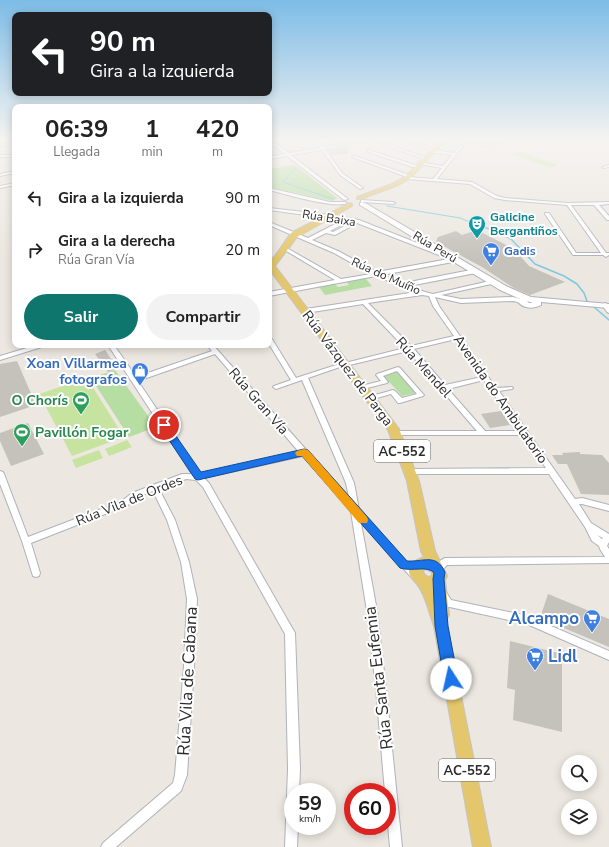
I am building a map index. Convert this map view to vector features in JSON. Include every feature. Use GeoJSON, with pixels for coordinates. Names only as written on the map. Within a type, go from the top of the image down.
{"type":"FeatureCollection","features":[{"type":"Feature","properties":{"kind":"main road"},"geometry":{"type":"LineString","coordinates":[[272,266],[296,234],[330,216],[346,204],[361,201],[400,181]]}},
{"type":"Feature","properties":{"kind":"main road","name":"Rúa Vázquez de Parga"},"geometry":{"type":"LineString","coordinates":[[272,266],[396,433],[410,472],[428,551],[438,576]]}},
{"type":"Feature","properties":{"kind":"main road"},"geometry":{"type":"LineString","coordinates":[[416,571],[428,551]]}},
{"type":"Feature","properties":{"kind":"main road"},"geometry":{"type":"LineString","coordinates":[[427,563],[438,576],[433,583],[416,571],[427,563]]}},
{"type":"Feature","properties":{"kind":"main road","name":"AC-552"},"geometry":{"type":"LineString","coordinates":[[416,571],[430,596],[444,615]]}},
{"type":"Feature","properties":{"kind":"main road","name":"AC-552"},"geometry":{"type":"LineString","coordinates":[[438,576],[482,847]]}},
{"type":"Feature","properties":{"kind":"street"},"geometry":{"type":"LineString","coordinates":[[319,181],[346,204]]}},
{"type":"Feature","properties":{"kind":"street"},"geometry":{"type":"LineString","coordinates":[[350,181],[361,188]]}},
{"type":"Feature","properties":{"kind":"street"},"geometry":{"type":"LineString","coordinates":[[440,181],[471,183],[496,197],[568,204],[609,203]]}},
{"type":"Feature","properties":{"kind":"street"},"geometry":{"type":"LineString","coordinates":[[2,188],[12,185]]}},
{"type":"Feature","properties":{"kind":"street"},"geometry":{"type":"LineString","coordinates":[[272,190],[330,203],[346,204]]}},
{"type":"Feature","properties":{"kind":"street"},"geometry":{"type":"LineString","coordinates":[[361,201],[393,203]]}},
{"type":"Feature","properties":{"kind":"street","name":"Rúa Perú"},"geometry":{"type":"LineString","coordinates":[[361,201],[365,205],[494,282],[511,296],[527,301],[546,300],[593,304],[608,307]]}},
{"type":"Feature","properties":{"kind":"street"},"geometry":{"type":"LineString","coordinates":[[568,204],[608,256]]}},
{"type":"Feature","properties":{"kind":"street"},"geometry":{"type":"LineString","coordinates":[[596,204],[609,219]]}},
{"type":"Feature","properties":{"kind":"street","name":"Rúa Baixa"},"geometry":{"type":"LineString","coordinates":[[272,209],[330,216],[357,221],[455,259]]}},
{"type":"Feature","properties":{"kind":"street"},"geometry":{"type":"LineString","coordinates":[[547,214],[575,254],[608,256]]}},
{"type":"Feature","properties":{"kind":"street"},"geometry":{"type":"LineString","coordinates":[[309,240],[348,219]]}},
{"type":"Feature","properties":{"kind":"street"},"geometry":{"type":"LineString","coordinates":[[326,231],[334,234],[357,221]]}},
{"type":"Feature","properties":{"kind":"street","name":"Rúa do Muíño"},"geometry":{"type":"LineString","coordinates":[[272,224],[336,252],[376,274],[432,296],[461,300],[511,296]]}},
{"type":"Feature","properties":{"kind":"street"},"geometry":{"type":"LineString","coordinates":[[427,249],[434,247]]}},
{"type":"Feature","properties":{"kind":"street"},"geometry":{"type":"LineString","coordinates":[[285,248],[340,281]]}},
{"type":"Feature","properties":{"kind":"street"},"geometry":{"type":"LineString","coordinates":[[272,293],[455,259]]}},
{"type":"Feature","properties":{"kind":"street"},"geometry":{"type":"LineString","coordinates":[[404,286],[476,272]]}},
{"type":"Feature","properties":{"kind":"street"},"geometry":{"type":"LineString","coordinates":[[432,296],[494,282]]}},
{"type":"Feature","properties":{"kind":"street"},"geometry":{"type":"LineString","coordinates":[[306,311],[423,293]]}},
{"type":"Feature","properties":{"kind":"street","name":"Avenida do Ambulatorio"},"geometry":{"type":"LineString","coordinates":[[432,296],[436,306],[485,378],[552,471],[588,525],[595,539],[607,541],[604,550],[609,555]]}},
{"type":"Feature","properties":{"kind":"street","name":"Rúa Mendel"},"geometry":{"type":"LineString","coordinates":[[365,303],[409,348],[482,432]]}},
{"type":"Feature","properties":{"kind":"street"},"geometry":{"type":"LineString","coordinates":[[276,387],[346,364],[457,337]]}},
{"type":"Feature","properties":{"kind":"street"},"geometry":{"type":"LineString","coordinates":[[272,344],[294,380]]}},
{"type":"Feature","properties":{"kind":"street"},"geometry":{"type":"LineString","coordinates":[[0,358],[32,348]]}},
{"type":"Feature","properties":{"kind":"street"},"geometry":{"type":"LineString","coordinates":[[113,348],[198,476],[206,485],[290,633],[294,769],[291,847]]}},
{"type":"Feature","properties":{"kind":"street","name":"Rúa Gran Vía"},"geometry":{"type":"LineString","coordinates":[[213,348],[354,510],[416,571]]}},
{"type":"Feature","properties":{"kind":"street"},"geometry":{"type":"LineString","coordinates":[[134,380],[216,352]]}},
{"type":"Feature","properties":{"kind":"street"},"geometry":{"type":"LineString","coordinates":[[398,369],[421,395],[400,400],[393,392],[379,374],[398,369]]}},
{"type":"Feature","properties":{"kind":"street","name":"Rúa Santa Eufemia"},"geometry":{"type":"LineString","coordinates":[[304,377],[349,479],[372,611],[396,847]]}},
{"type":"Feature","properties":{"kind":"street"},"geometry":{"type":"LineString","coordinates":[[443,388],[485,378]]}},
{"type":"Feature","properties":{"kind":"street"},"geometry":{"type":"LineString","coordinates":[[363,388],[385,382]]}},
{"type":"Feature","properties":{"kind":"street"},"geometry":{"type":"LineString","coordinates":[[494,390],[510,388]]}},
{"type":"Feature","properties":{"kind":"street"},"geometry":{"type":"LineString","coordinates":[[370,398],[393,392]]}},
{"type":"Feature","properties":{"kind":"street"},"geometry":{"type":"LineString","coordinates":[[396,433],[524,433]]}},
{"type":"Feature","properties":{"kind":"street","name":"Rúa Vila de Ordes"},"geometry":{"type":"LineString","coordinates":[[26,541],[125,503],[135,495],[185,476],[198,476],[304,452]]}},
{"type":"Feature","properties":{"kind":"street"},"geometry":{"type":"LineString","coordinates":[[410,472],[552,471]]}},
{"type":"Feature","properties":{"kind":"street"},"geometry":{"type":"LineString","coordinates":[[0,474],[26,541],[36,573]]}},
{"type":"Feature","properties":{"kind":"street","name":"Rúa Vila de Cabana"},"geometry":{"type":"LineString","coordinates":[[107,847],[177,787],[181,775],[192,599],[180,548],[170,520],[155,488]]}},
{"type":"Feature","properties":{"kind":"street"},"geometry":{"type":"LineString","coordinates":[[572,502],[582,501],[609,508]]}},
{"type":"Feature","properties":{"kind":"street"},"geometry":{"type":"LineString","coordinates":[[438,576],[445,562],[609,560]]}},
{"type":"Feature","properties":{"kind":"street"},"geometry":{"type":"LineString","coordinates":[[444,615],[477,608],[528,620],[609,656]]}},
{"type":"Feature","properties":{"kind":"green space"},"geometry":{"type":"Polygon","coordinates":[[[272,181],[315,181],[337,198],[333,201],[272,188],[272,181]]]}},
{"type":"Feature","properties":{"kind":"green space"},"geometry":{"type":"Polygon","coordinates":[[[365,278],[372,286],[325,295],[319,287],[335,284],[338,287],[349,285],[347,282],[365,278]]]}},
{"type":"Feature","properties":{"kind":"green space"},"geometry":{"type":"Polygon","coordinates":[[[115,370],[156,427],[129,437],[91,378],[115,370]]]}},
{"type":"Feature","properties":{"kind":"green space"},"geometry":{"type":"Polygon","coordinates":[[[396,371],[416,393],[402,396],[383,375],[396,371]]]}},
{"type":"Feature","properties":{"kind":"green space","name":"O Chorís"},"geometry":{"type":"Polygon","coordinates":[[[87,378],[124,437],[72,456],[39,394],[87,378]]]}},
{"type":"Feature","properties":{"kind":"green space"},"geometry":{"type":"Polygon","coordinates":[[[127,440],[132,447],[109,456],[105,449],[127,440]]]}},
{"type":"Feature","properties":{"kind":"green space"},"geometry":{"type":"Polygon","coordinates":[[[99,450],[103,458],[76,468],[72,460],[99,450]]]}},
{"type":"Feature","properties":{"kind":"building"},"geometry":{"type":"Polygon","coordinates":[[[477,230],[514,249],[529,266],[565,282],[530,295],[514,288],[482,267],[436,242],[438,237],[456,231],[462,235],[477,230]]]}},
{"type":"Feature","properties":{"kind":"building"},"geometry":{"type":"Polygon","coordinates":[[[105,350],[118,369],[108,372],[95,354],[105,350]]]}},
{"type":"Feature","properties":{"kind":"building"},"geometry":{"type":"Polygon","coordinates":[[[17,361],[36,405],[0,417],[0,364],[17,361]]]}},
{"type":"Feature","properties":{"kind":"building"},"geometry":{"type":"Polygon","coordinates":[[[501,411],[510,425],[490,428],[481,414],[501,411]]]}},
{"type":"Feature","properties":{"kind":"building","name":"Pavillón Fogar"},"geometry":{"type":"Polygon","coordinates":[[[28,423],[44,454],[11,466],[0,441],[0,433],[28,423]]]}},
{"type":"Feature","properties":{"kind":"building"},"geometry":{"type":"Polygon","coordinates":[[[580,452],[580,454],[602,455],[609,463],[609,495],[581,494],[567,464],[558,464],[552,455],[580,452]]]}},
{"type":"Feature","properties":{"kind":"building","name":"Alcampo"},"geometry":{"type":"Polygon","coordinates":[[[548,594],[609,619],[609,647],[540,618],[548,594]]]}},
{"type":"Feature","properties":{"kind":"building","name":"Lidl"},"geometry":{"type":"Polygon","coordinates":[[[510,641],[562,654],[562,732],[513,720],[515,690],[507,688],[510,641]]]}},
{"type":"Feature","properties":{"kind":"waterway"},"geometry":{"type":"LineString","coordinates":[[284,181],[283,182],[333,199]]}},
{"type":"Feature","properties":{"kind":"waterway"},"geometry":{"type":"LineString","coordinates":[[387,206],[460,218],[475,224]]}},
{"type":"Feature","properties":{"kind":"waterway"},"geometry":{"type":"LineString","coordinates":[[472,223],[498,232],[511,239],[535,264],[564,276],[577,284],[584,293],[587,301],[609,320]]}},
{"type":"Feature","properties":{"kind":"slow traffic"},"geometry":{"type":"LineString","coordinates":[[300,453],[304,452],[363,520]]}},
{"type":"Feature","properties":{"kind":"place","name":"Galicine Bergantiños"},"geometry":{"type":"Point","coordinates":[477,239]}},
{"type":"Feature","properties":{"kind":"place","name":"Gadis"},"geometry":{"type":"Point","coordinates":[491,266]}},
{"type":"Feature","properties":{"kind":"place","name":"Xoan Villarmea fotografos"},"geometry":{"type":"Point","coordinates":[140,386]}},
{"type":"Feature","properties":{"kind":"place","name":"O Chorís"},"geometry":{"type":"Point","coordinates":[81,415]}},
{"type":"Feature","properties":{"kind":"place","name":"Pavillón Fogar"},"geometry":{"type":"Point","coordinates":[22,447]}},
{"type":"Feature","properties":{"kind":"place","name":"Alcampo"},"geometry":{"type":"Point","coordinates":[592,633]}},
{"type":"Feature","properties":{"kind":"place","name":"Lidl"},"geometry":{"type":"Point","coordinates":[535,671]}},
{"type":"Feature","properties":{"kind":"route"},"geometry":{"type":"LineString","coordinates":[[164,425],[198,476],[304,452],[404,565],[418,566],[420,564],[427,563],[435,566],[438,569],[440,576],[438,579],[442,615],[441,626],[451,679]]}}]}
